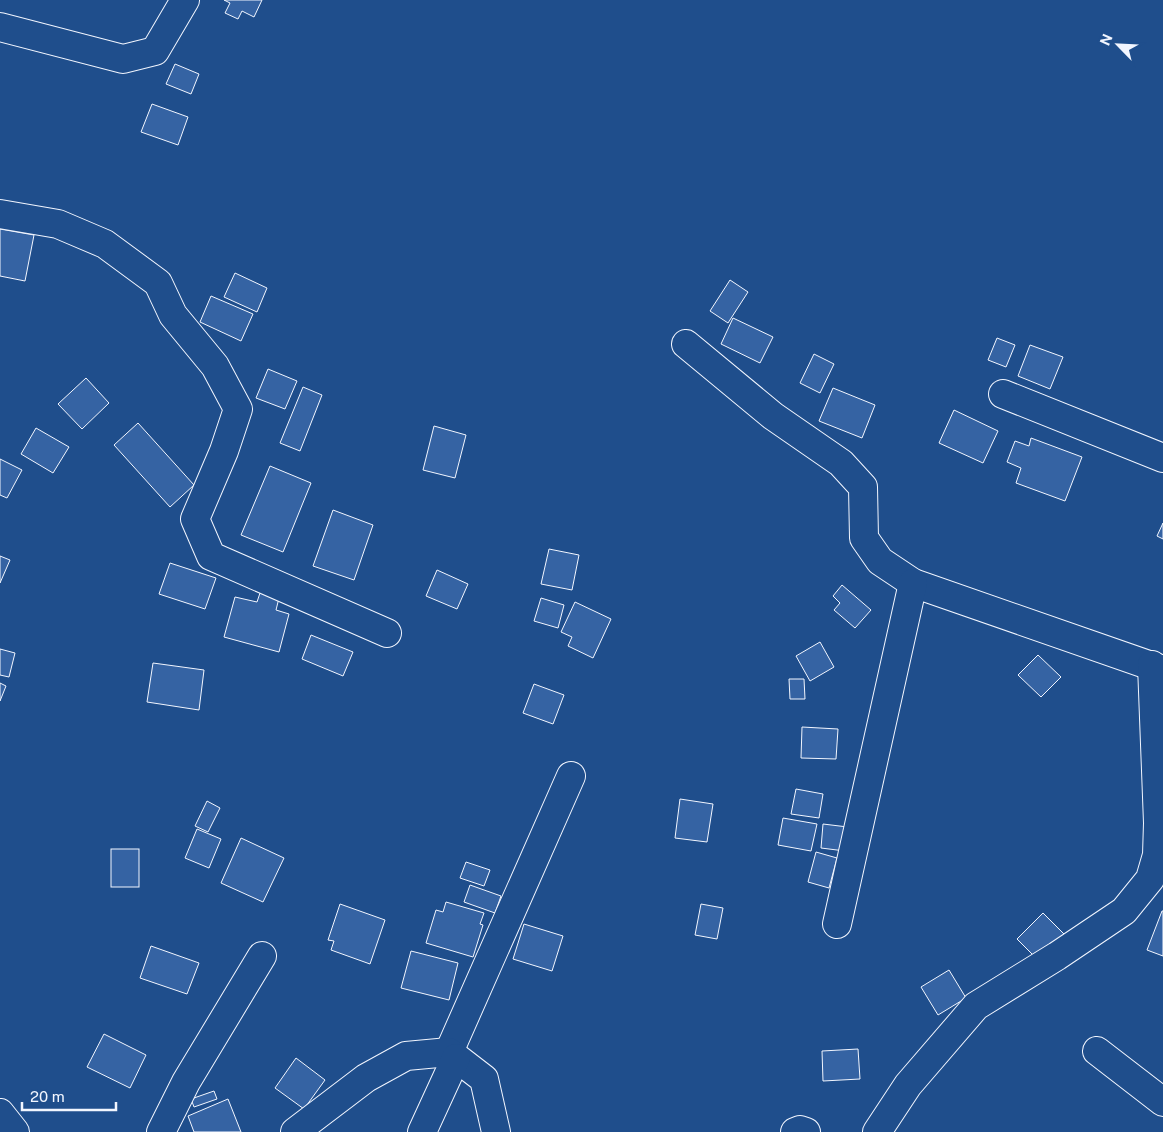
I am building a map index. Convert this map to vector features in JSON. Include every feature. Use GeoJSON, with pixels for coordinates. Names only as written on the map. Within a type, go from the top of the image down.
{"type":"FeatureCollection","features":[{"type":"Feature","properties":{"kind":"street"},"geometry":{"type":"LineString","coordinates":[[0,27],[123,59],[155,51],[185,0]]}},
{"type":"Feature","properties":{"kind":"street"},"geometry":{"type":"LineString","coordinates":[[0,214],[58,224],[105,244],[158,283],[173,316],[215,366],[238,409],[224,451],[195,519],[211,556],[387,633]]}},
{"type":"Feature","properties":{"kind":"street"},"geometry":{"type":"LineString","coordinates":[[686,344],[773,416],[841,463],[863,487],[864,538],[880,561],[913,583],[1158,668],[1157,855],[1150,880],[1124,911],[1057,956],[976,1006],[908,1085],[877,1132]]}},
{"type":"Feature","properties":{"kind":"street"},"geometry":{"type":"LineString","coordinates":[[1003,394],[1163,458]]}},
{"type":"Feature","properties":{"kind":"street"},"geometry":{"type":"LineString","coordinates":[[837,924],[913,583]]}},
{"type":"Feature","properties":{"kind":"street"},"geometry":{"type":"LineString","coordinates":[[422,1132],[452,1055],[571,776]]}},
{"type":"Feature","properties":{"kind":"street"},"geometry":{"type":"LineString","coordinates":[[161,1132],[186,1082],[262,956]]}},
{"type":"Feature","properties":{"kind":"street"},"geometry":{"type":"LineString","coordinates":[[1097,1051],[1163,1102]]}},
{"type":"Feature","properties":{"kind":"street"},"geometry":{"type":"LineString","coordinates":[[295,1132],[366,1078],[406,1056],[452,1055],[484,1079],[496,1132]]}},
{"type":"Feature","properties":{"kind":"street"},"geometry":{"type":"LineString","coordinates":[[0,1113],[15,1132]]}},
{"type":"Feature","properties":{"kind":"street"},"geometry":{"type":"LineString","coordinates":[[795,1132],[800,1130],[806,1132]]}},
{"type":"Feature","properties":{"kind":"building"},"geometry":{"type":"Polygon","coordinates":[[[224,0],[262,0],[254,17],[242,11],[238,19],[225,13],[230,3],[224,0]]]}},
{"type":"Feature","properties":{"kind":"building"},"geometry":{"type":"Polygon","coordinates":[[[175,64],[199,74],[191,94],[166,84],[175,64]]]}},
{"type":"Feature","properties":{"kind":"building"},"geometry":{"type":"Polygon","coordinates":[[[152,104],[188,117],[178,145],[141,132],[152,104]]]}},
{"type":"Feature","properties":{"kind":"building"},"geometry":{"type":"Polygon","coordinates":[[[0,229],[34,235],[25,281],[0,276],[0,229]]]}},
{"type":"Feature","properties":{"kind":"building"},"geometry":{"type":"Polygon","coordinates":[[[235,273],[267,288],[257,312],[224,297],[235,273]]]}},
{"type":"Feature","properties":{"kind":"building"},"geometry":{"type":"Polygon","coordinates":[[[730,280],[748,292],[728,323],[710,311],[730,280]]]}},
{"type":"Feature","properties":{"kind":"building"},"geometry":{"type":"Polygon","coordinates":[[[211,296],[253,314],[241,341],[200,322],[211,296]]]}},
{"type":"Feature","properties":{"kind":"building"},"geometry":{"type":"Polygon","coordinates":[[[733,318],[773,337],[760,363],[721,344],[733,318]]]}},
{"type":"Feature","properties":{"kind":"building"},"geometry":{"type":"Polygon","coordinates":[[[997,338],[1015,345],[1006,367],[988,360],[997,338]]]}},
{"type":"Feature","properties":{"kind":"building"},"geometry":{"type":"Polygon","coordinates":[[[1030,345],[1063,357],[1050,389],[1018,376],[1030,345]]]}},
{"type":"Feature","properties":{"kind":"building"},"geometry":{"type":"Polygon","coordinates":[[[814,354],[834,364],[820,393],[800,383],[814,354]]]}},
{"type":"Feature","properties":{"kind":"building"},"geometry":{"type":"Polygon","coordinates":[[[268,369],[297,381],[285,409],[256,398],[268,369]]]}},
{"type":"Feature","properties":{"kind":"building"},"geometry":{"type":"Polygon","coordinates":[[[86,378],[109,403],[82,429],[58,404],[86,378]]]}},
{"type":"Feature","properties":{"kind":"building"},"geometry":{"type":"Polygon","coordinates":[[[303,387],[322,395],[300,451],[280,443],[303,387]]]}},
{"type":"Feature","properties":{"kind":"building"},"geometry":{"type":"Polygon","coordinates":[[[833,388],[875,405],[862,438],[819,421],[833,388]]]}},
{"type":"Feature","properties":{"kind":"building"},"geometry":{"type":"Polygon","coordinates":[[[954,410],[998,431],[983,463],[939,443],[954,410]]]}},
{"type":"Feature","properties":{"kind":"building"},"geometry":{"type":"Polygon","coordinates":[[[138,423],[194,485],[170,507],[114,445],[138,423]]]}},
{"type":"Feature","properties":{"kind":"building"},"geometry":{"type":"Polygon","coordinates":[[[434,426],[466,435],[455,478],[423,470],[434,426]]]}},
{"type":"Feature","properties":{"kind":"building"},"geometry":{"type":"Polygon","coordinates":[[[36,428],[69,447],[53,473],[21,454],[36,428]]]}},
{"type":"Feature","properties":{"kind":"building"},"geometry":{"type":"Polygon","coordinates":[[[1031,438],[1082,457],[1065,501],[1016,483],[1021,468],[1007,462],[1015,441],[1029,446],[1031,438]]]}},
{"type":"Feature","properties":{"kind":"building"},"geometry":{"type":"Polygon","coordinates":[[[0,459],[22,470],[7,498],[0,495],[0,459]]]}},
{"type":"Feature","properties":{"kind":"building"},"geometry":{"type":"Polygon","coordinates":[[[270,466],[311,483],[283,552],[241,535],[270,466]]]}},
{"type":"Feature","properties":{"kind":"building"},"geometry":{"type":"Polygon","coordinates":[[[333,510],[373,525],[354,580],[313,566],[333,510]]]}},
{"type":"Feature","properties":{"kind":"building"},"geometry":{"type":"Polygon","coordinates":[[[1163,523],[1163,539],[1157,536],[1163,523]]]}},
{"type":"Feature","properties":{"kind":"building"},"geometry":{"type":"Polygon","coordinates":[[[549,549],[579,555],[572,590],[541,584],[549,549]]]}},
{"type":"Feature","properties":{"kind":"building"},"geometry":{"type":"Polygon","coordinates":[[[0,556],[10,560],[0,583],[0,556]]]}},
{"type":"Feature","properties":{"kind":"building"},"geometry":{"type":"Polygon","coordinates":[[[170,563],[216,578],[205,609],[159,594],[170,563]]]}},
{"type":"Feature","properties":{"kind":"building"},"geometry":{"type":"Polygon","coordinates":[[[437,570],[468,584],[457,609],[426,596],[437,570]]]}},
{"type":"Feature","properties":{"kind":"building"},"geometry":{"type":"Polygon","coordinates":[[[842,585],[871,610],[855,628],[834,610],[840,603],[833,596],[842,585]]]}},
{"type":"Feature","properties":{"kind":"building"},"geometry":{"type":"Polygon","coordinates":[[[260,593],[279,598],[276,610],[289,614],[279,652],[224,637],[235,597],[257,602],[260,593]]]}},
{"type":"Feature","properties":{"kind":"building"},"geometry":{"type":"Polygon","coordinates":[[[541,598],[564,605],[558,628],[534,621],[541,598]]]}},
{"type":"Feature","properties":{"kind":"building"},"geometry":{"type":"Polygon","coordinates":[[[575,602],[611,619],[593,658],[568,646],[572,637],[561,632],[575,602]]]}},
{"type":"Feature","properties":{"kind":"building"},"geometry":{"type":"Polygon","coordinates":[[[311,635],[353,652],[343,676],[302,659],[311,635]]]}},
{"type":"Feature","properties":{"kind":"building"},"geometry":{"type":"Polygon","coordinates":[[[820,642],[834,667],[810,681],[796,656],[820,642]]]}},
{"type":"Feature","properties":{"kind":"building"},"geometry":{"type":"Polygon","coordinates":[[[0,649],[15,653],[9,677],[0,675],[0,649]]]}},
{"type":"Feature","properties":{"kind":"building"},"geometry":{"type":"Polygon","coordinates":[[[1038,655],[1061,677],[1041,697],[1018,675],[1038,655]]]}},
{"type":"Feature","properties":{"kind":"building"},"geometry":{"type":"Polygon","coordinates":[[[153,663],[204,670],[199,710],[147,702],[153,663]]]}},
{"type":"Feature","properties":{"kind":"building"},"geometry":{"type":"Polygon","coordinates":[[[789,679],[804,679],[805,699],[790,699],[789,679]]]}},
{"type":"Feature","properties":{"kind":"building"},"geometry":{"type":"Polygon","coordinates":[[[0,683],[6,686],[0,701],[0,683]]]}},
{"type":"Feature","properties":{"kind":"building"},"geometry":{"type":"Polygon","coordinates":[[[534,684],[564,695],[553,724],[523,713],[534,684]]]}},
{"type":"Feature","properties":{"kind":"building"},"geometry":{"type":"Polygon","coordinates":[[[802,727],[838,729],[836,759],[801,758],[802,727]]]}},
{"type":"Feature","properties":{"kind":"building"},"geometry":{"type":"Polygon","coordinates":[[[796,789],[823,794],[819,818],[791,814],[796,789]]]}},
{"type":"Feature","properties":{"kind":"building"},"geometry":{"type":"Polygon","coordinates":[[[680,799],[713,804],[707,842],[675,838],[680,799]]]}},
{"type":"Feature","properties":{"kind":"building"},"geometry":{"type":"Polygon","coordinates":[[[207,801],[220,808],[208,832],[195,826],[207,801]]]}},
{"type":"Feature","properties":{"kind":"building"},"geometry":{"type":"Polygon","coordinates":[[[783,818],[817,824],[811,851],[778,845],[783,818]]]}},
{"type":"Feature","properties":{"kind":"building"},"geometry":{"type":"Polygon","coordinates":[[[823,824],[856,828],[853,852],[821,848],[823,824]]]}},
{"type":"Feature","properties":{"kind":"building"},"geometry":{"type":"Polygon","coordinates":[[[197,829],[221,839],[209,868],[185,858],[197,829]]]}},
{"type":"Feature","properties":{"kind":"building"},"geometry":{"type":"Polygon","coordinates":[[[241,838],[284,858],[263,902],[221,883],[241,838]]]}},
{"type":"Feature","properties":{"kind":"building"},"geometry":{"type":"Polygon","coordinates":[[[111,849],[139,849],[139,887],[111,887],[111,849]]]}},
{"type":"Feature","properties":{"kind":"building"},"geometry":{"type":"Polygon","coordinates":[[[816,852],[837,858],[829,888],[808,882],[816,852]]]}},
{"type":"Feature","properties":{"kind":"building"},"geometry":{"type":"Polygon","coordinates":[[[466,862],[490,870],[484,886],[460,878],[466,862]]]}},
{"type":"Feature","properties":{"kind":"building"},"geometry":{"type":"Polygon","coordinates":[[[470,885],[501,896],[495,913],[464,902],[470,885]]]}},
{"type":"Feature","properties":{"kind":"building"},"geometry":{"type":"Polygon","coordinates":[[[446,902],[484,913],[480,924],[483,925],[473,957],[426,943],[436,910],[443,912],[446,902]]]}},
{"type":"Feature","properties":{"kind":"building"},"geometry":{"type":"Polygon","coordinates":[[[340,904],[385,920],[370,964],[331,950],[334,941],[328,940],[340,904]]]}},
{"type":"Feature","properties":{"kind":"building"},"geometry":{"type":"Polygon","coordinates":[[[701,904],[723,908],[717,939],[695,935],[701,904]]]}},
{"type":"Feature","properties":{"kind":"building"},"geometry":{"type":"Polygon","coordinates":[[[1163,911],[1163,956],[1147,950],[1163,911]]]}},
{"type":"Feature","properties":{"kind":"building"},"geometry":{"type":"Polygon","coordinates":[[[1043,913],[1065,935],[1039,961],[1017,939],[1043,913]]]}},
{"type":"Feature","properties":{"kind":"building"},"geometry":{"type":"Polygon","coordinates":[[[524,924],[563,936],[552,971],[513,959],[524,924]]]}},
{"type":"Feature","properties":{"kind":"building"},"geometry":{"type":"Polygon","coordinates":[[[151,946],[199,963],[187,994],[140,978],[151,946]]]}},
{"type":"Feature","properties":{"kind":"building"},"geometry":{"type":"Polygon","coordinates":[[[411,951],[458,963],[449,1000],[401,988],[411,951]]]}},
{"type":"Feature","properties":{"kind":"building"},"geometry":{"type":"Polygon","coordinates":[[[949,970],[966,998],[938,1015],[921,987],[949,970]]]}},
{"type":"Feature","properties":{"kind":"building"},"geometry":{"type":"Polygon","coordinates":[[[104,1034],[146,1055],[130,1088],[87,1067],[104,1034]]]}},
{"type":"Feature","properties":{"kind":"building"},"geometry":{"type":"Polygon","coordinates":[[[858,1049],[860,1079],[823,1081],[822,1051],[858,1049]]]}},
{"type":"Feature","properties":{"kind":"building"},"geometry":{"type":"Polygon","coordinates":[[[296,1058],[325,1080],[304,1109],[275,1088],[296,1058]]]}},
{"type":"Feature","properties":{"kind":"building"},"geometry":{"type":"Polygon","coordinates":[[[214,1091],[217,1099],[194,1107],[191,1099],[214,1091]]]}},
{"type":"Feature","properties":{"kind":"building"},"geometry":{"type":"Polygon","coordinates":[[[228,1099],[241,1132],[194,1132],[188,1116],[228,1099]]]}}]}
